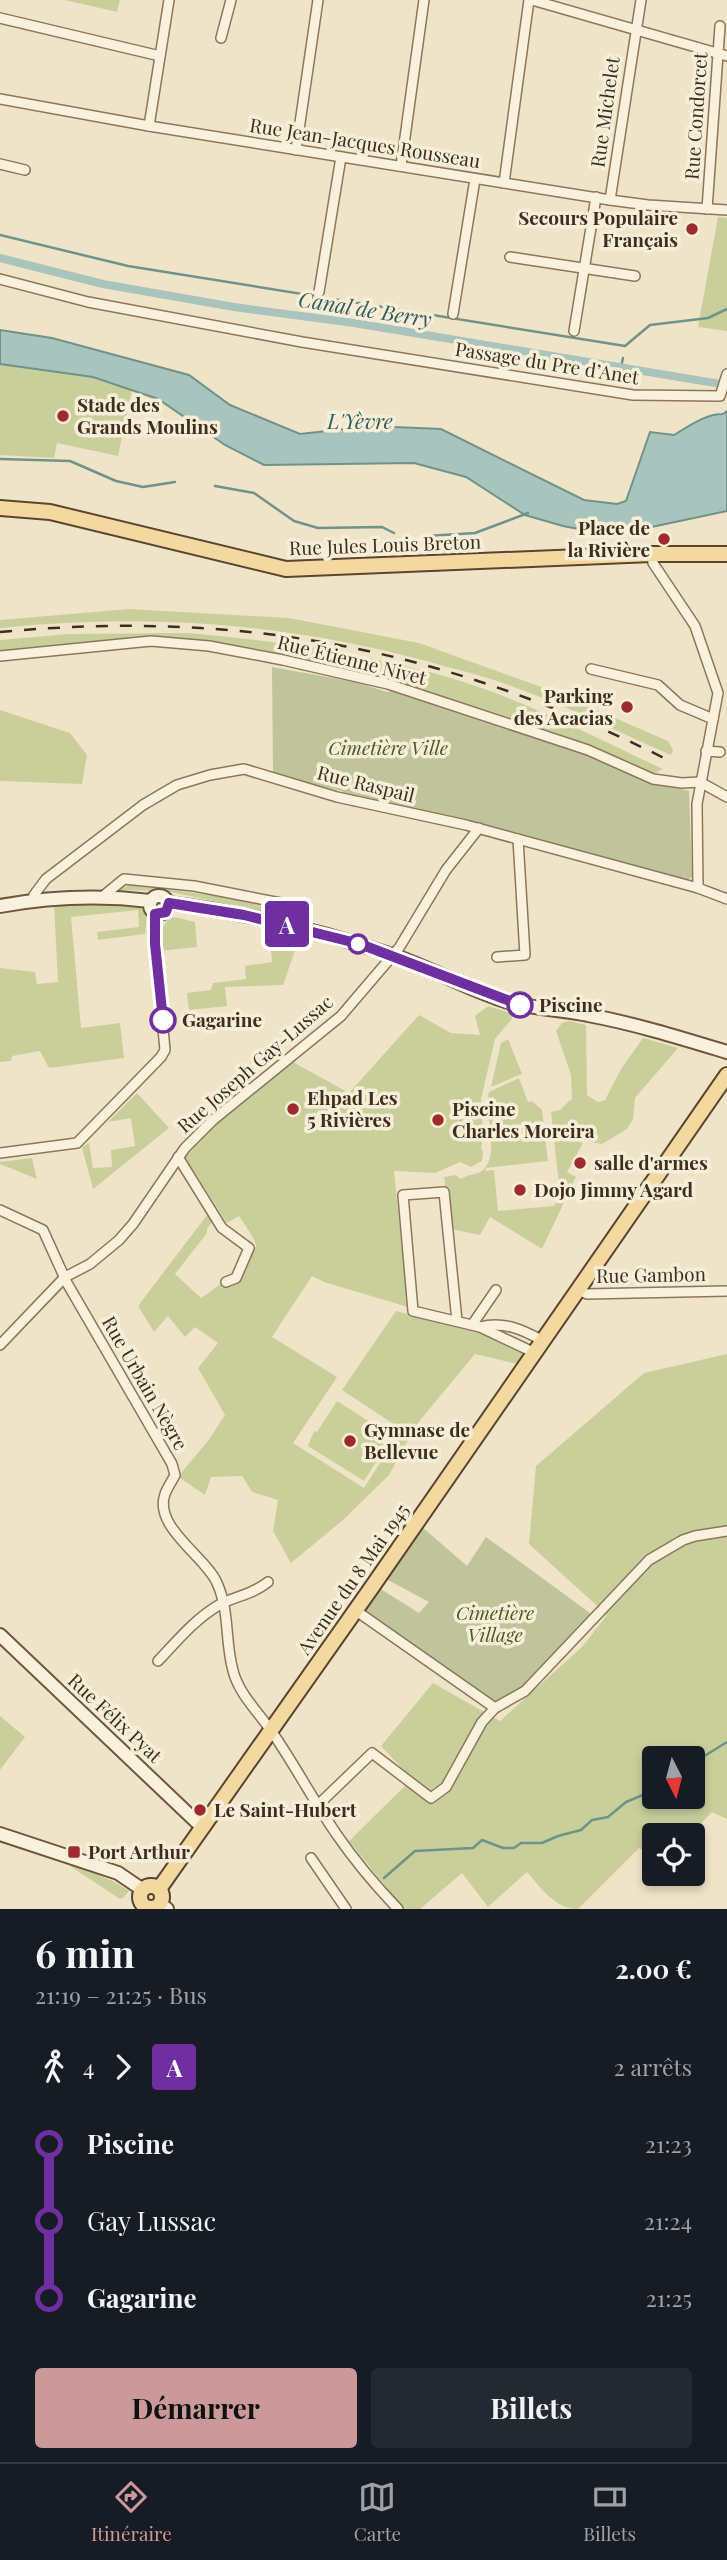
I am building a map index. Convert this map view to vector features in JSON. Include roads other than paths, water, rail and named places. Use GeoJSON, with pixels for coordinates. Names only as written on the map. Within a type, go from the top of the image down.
{"type":"FeatureCollection","features":[{"type":"Feature","properties":{"kind":"main road","name":"Rue Jules Louis Breton"},"geometry":{"type":"LineString","coordinates":[[0,508],[50,512],[286,569],[652,554],[727,554]]}},
{"type":"Feature","properties":{"kind":"main road","name":"Avenue du 8 Mai 1945"},"geometry":{"type":"LineString","coordinates":[[162,1901],[203,1828],[270,1729],[727,1075]]}},
{"type":"Feature","properties":{"kind":"main road"},"geometry":{"type":"LineString","coordinates":[[149,1886],[162,1901],[155,1908],[145,1908],[140,1899],[143,1890],[149,1886]]}},
{"type":"Feature","properties":{"kind":"street"},"geometry":{"type":"LineString","coordinates":[[149,126],[169,0]]}},
{"type":"Feature","properties":{"kind":"street"},"geometry":{"type":"LineString","coordinates":[[221,38],[231,0]]}},
{"type":"Feature","properties":{"kind":"street"},"geometry":{"type":"LineString","coordinates":[[296,150],[318,0]]}},
{"type":"Feature","properties":{"kind":"street"},"geometry":{"type":"LineString","coordinates":[[401,166],[424,0]]}},
{"type":"Feature","properties":{"kind":"street"},"geometry":{"type":"LineString","coordinates":[[504,183],[531,0],[722,55]]}},
{"type":"Feature","properties":{"kind":"street","name":"Rue Michelet"},"geometry":{"type":"LineString","coordinates":[[610,200],[641,0]]}},
{"type":"Feature","properties":{"kind":"street"},"geometry":{"type":"LineString","coordinates":[[0,18],[160,56]]}},
{"type":"Feature","properties":{"kind":"street","name":"Rue Condorcet"},"geometry":{"type":"LineString","coordinates":[[707,209],[722,55],[720,26]]}},
{"type":"Feature","properties":{"kind":"street","name":"Rue Jean-Jacques Rousseau"},"geometry":{"type":"LineString","coordinates":[[0,99],[149,126],[610,200],[727,210]]}},
{"type":"Feature","properties":{"kind":"street"},"geometry":{"type":"LineString","coordinates":[[319,292],[341,157]]}},
{"type":"Feature","properties":{"kind":"street"},"geometry":{"type":"LineString","coordinates":[[0,164],[25,170]]}},
{"type":"Feature","properties":{"kind":"street"},"geometry":{"type":"LineString","coordinates":[[453,314],[475,178]]}},
{"type":"Feature","properties":{"kind":"street"},"geometry":{"type":"LineString","coordinates":[[574,331],[596,197]]}},
{"type":"Feature","properties":{"kind":"street"},"geometry":{"type":"LineString","coordinates":[[510,257],[635,276]]}},
{"type":"Feature","properties":{"kind":"street","name":"Passage du Pre d’Anet"},"geometry":{"type":"LineString","coordinates":[[0,279],[88,302],[302,342],[633,395],[721,393],[726,376]]}},
{"type":"Feature","properties":{"kind":"street"},"geometry":{"type":"LineString","coordinates":[[652,554],[653,563],[695,626],[723,693],[713,719],[697,804],[698,888]]}},
{"type":"Feature","properties":{"kind":"street","name":"Rue Étienne Nivet"},"geometry":{"type":"LineString","coordinates":[[0,656],[151,641],[199,645],[284,660],[388,684],[588,750],[653,779],[682,783],[700,782]]}},
{"type":"Feature","properties":{"kind":"street"},"geometry":{"type":"LineString","coordinates":[[591,668],[658,685],[680,705],[713,719]]}},
{"type":"Feature","properties":{"kind":"street"},"geometry":{"type":"LineString","coordinates":[[706,751],[720,752]]}},
{"type":"Feature","properties":{"kind":"street","name":"Rue Raspail"},"geometry":{"type":"LineString","coordinates":[[33,900],[46,879],[143,805],[177,785],[244,769],[337,797],[478,828],[698,888],[727,899]]}},
{"type":"Feature","properties":{"kind":"street"},"geometry":{"type":"LineString","coordinates":[[700,782],[727,797]]}},
{"type":"Feature","properties":{"kind":"street","name":"Rue Joseph Gay-Lussac"},"geometry":{"type":"LineString","coordinates":[[0,1345],[65,1277],[90,1264],[119,1240],[178,1157],[228,1107],[341,1016],[393,955],[446,870],[478,828]]}},
{"type":"Feature","properties":{"kind":"street"},"geometry":{"type":"LineString","coordinates":[[497,957],[525,955],[517,839]]}},
{"type":"Feature","properties":{"kind":"street"},"geometry":{"type":"LineString","coordinates":[[102,897],[124,879],[194,886],[286,904],[295,926]]}},
{"type":"Feature","properties":{"kind":"street"},"geometry":{"type":"LineString","coordinates":[[0,1153],[77,1143],[161,1057],[165,1050],[153,907],[159,895],[169,903],[295,926],[393,955],[515,1003],[585,1014],[659,1031],[727,1052]]}},
{"type":"Feature","properties":{"kind":"street"},"geometry":{"type":"LineString","coordinates":[[0,906],[33,900],[102,897],[153,907]]}},
{"type":"Feature","properties":{"kind":"street","name":"Rue Joseph Gay-Lussac"},"geometry":{"type":"LineString","coordinates":[[178,1157],[222,1228],[249,1248],[236,1278],[226,1282]]}},
{"type":"Feature","properties":{"kind":"street"},"geometry":{"type":"LineString","coordinates":[[457,1321],[444,1192],[402,1195],[413,1311],[476,1326],[539,1347]]}},
{"type":"Feature","properties":{"kind":"street","name":"Rue Urbain Nègre"},"geometry":{"type":"LineString","coordinates":[[0,1210],[43,1230],[65,1277],[113,1365],[172,1464],[175,1475],[164,1496],[165,1511],[178,1536],[214,1575],[224,1603],[235,1678],[338,1837],[398,1909]]}},
{"type":"Feature","properties":{"kind":"street"},"geometry":{"type":"LineString","coordinates":[[476,1326],[496,1290]]}},
{"type":"Feature","properties":{"kind":"street","name":"Rue Gambon"},"geometry":{"type":"LineString","coordinates":[[578,1290],[587,1294],[727,1291]]}},
{"type":"Feature","properties":{"kind":"street"},"geometry":{"type":"LineString","coordinates":[[476,1326],[495,1324],[516,1328],[539,1347]]}},
{"type":"Feature","properties":{"kind":"street"},"geometry":{"type":"LineString","coordinates":[[318,1805],[372,1753],[432,1798],[446,1787],[482,1722],[495,1708],[525,1691],[649,1560],[682,1540],[727,1531]]}},
{"type":"Feature","properties":{"kind":"street"},"geometry":{"type":"LineString","coordinates":[[158,1661],[195,1622],[224,1603],[254,1593],[268,1582]]}},
{"type":"Feature","properties":{"kind":"street"},"geometry":{"type":"LineString","coordinates":[[355,1610],[495,1708]]}},
{"type":"Feature","properties":{"kind":"street","name":"Rue Félix Pyat"},"geometry":{"type":"LineString","coordinates":[[0,1635],[203,1828]]}},
{"type":"Feature","properties":{"kind":"street"},"geometry":{"type":"LineString","coordinates":[[0,1834],[118,1873],[143,1890]]}},
{"type":"Feature","properties":{"kind":"street"},"geometry":{"type":"LineString","coordinates":[[311,1858],[345,1909]]}},
{"type":"Feature","properties":{"kind":"water"},"geometry":{"type":"Polygon","coordinates":[[[0,330],[52,338],[189,375],[230,405],[300,434],[371,426],[441,429],[584,500],[617,504],[626,501],[650,432],[674,435],[704,418],[727,411],[727,511],[628,532],[599,533],[525,515],[466,477],[414,463],[264,465],[225,445],[158,399],[93,377],[0,364],[0,330]]]}},
{"type":"Feature","properties":{"kind":"waterway"},"geometry":{"type":"LineString","coordinates":[[0,235],[128,266],[625,346],[650,325],[708,318],[727,309]]}},
{"type":"Feature","properties":{"kind":"waterway","name":"Canal de Berry"},"geometry":{"type":"LineString","coordinates":[[0,258],[103,284],[234,307],[354,323],[727,385]]}},
{"type":"Feature","properties":{"kind":"waterway"},"geometry":{"type":"LineString","coordinates":[[621,367],[623,358]]}},
{"type":"Feature","properties":{"kind":"waterway"},"geometry":{"type":"LineString","coordinates":[[0,459],[70,461],[116,481],[143,487],[175,482]]}},
{"type":"Feature","properties":{"kind":"waterway"},"geometry":{"type":"LineString","coordinates":[[215,486],[254,493],[294,521],[318,528],[382,527],[394,533]]}},
{"type":"Feature","properties":{"kind":"waterway"},"geometry":{"type":"LineString","coordinates":[[427,536],[475,533],[528,513]]}},
{"type":"Feature","properties":{"kind":"waterway"},"geometry":{"type":"LineString","coordinates":[[705,1756],[727,1742]]}},
{"type":"Feature","properties":{"kind":"waterway"},"geometry":{"type":"LineString","coordinates":[[384,1878],[415,1851],[473,1848],[482,1840],[503,1848],[514,1848],[521,1843],[542,1843],[581,1830],[592,1820],[608,1817],[626,1802],[642,1795]]}},
{"type":"Feature","properties":{"kind":"railway"},"geometry":{"type":"LineString","coordinates":[[0,632],[91,626],[178,627],[262,633],[345,646],[426,665],[507,691],[588,723],[670,761]]}},
{"type":"Feature","properties":{"kind":"place","name":"Secours Populaire Français"},"geometry":{"type":"Point","coordinates":[692,229]}},
{"type":"Feature","properties":{"kind":"place","name":"Stade des Grands Moulins"},"geometry":{"type":"Point","coordinates":[63,416]}},
{"type":"Feature","properties":{"kind":"place","name":"Place de la Rivière"},"geometry":{"type":"Point","coordinates":[664,539]}},
{"type":"Feature","properties":{"kind":"place","name":"Parking des Acacias"},"geometry":{"type":"Point","coordinates":[627,707]}},
{"type":"Feature","properties":{"kind":"place","name":"Piscine"},"geometry":{"type":"Point","coordinates":[520,1005]}},
{"type":"Feature","properties":{"kind":"place","name":"Gagarine"},"geometry":{"type":"Point","coordinates":[163,1020]}},
{"type":"Feature","properties":{"kind":"place","name":"Ehpad Les 5 Rivières"},"geometry":{"type":"Point","coordinates":[293,1109]}},
{"type":"Feature","properties":{"kind":"place","name":"Piscine Charles Moreira"},"geometry":{"type":"Point","coordinates":[438,1120]}},
{"type":"Feature","properties":{"kind":"place","name":"salle d'armes"},"geometry":{"type":"Point","coordinates":[580,1163]}},
{"type":"Feature","properties":{"kind":"place","name":"Dojo Jimmy Agard"},"geometry":{"type":"Point","coordinates":[520,1190]}},
{"type":"Feature","properties":{"kind":"place","name":"Gymnase de Bellevue"},"geometry":{"type":"Point","coordinates":[350,1441]}},
{"type":"Feature","properties":{"kind":"place","name":"Le Saint-Hubert"},"geometry":{"type":"Point","coordinates":[200,1810]}},
{"type":"Feature","properties":{"kind":"place","name":"Port Arthur"},"geometry":{"type":"Point","coordinates":[74,1852]}},
{"type":"Feature","properties":{"kind":"water label","name":"L'Yèvre"},"geometry":{"type":"Point","coordinates":[360,422]}},
{"type":"Feature","properties":{"kind":"park label","name":"Cimetière Ville"},"geometry":{"type":"Point","coordinates":[388,748]}},
{"type":"Feature","properties":{"kind":"park label","name":"Cimetière Village"},"geometry":{"type":"Point","coordinates":[495,1624]}}]}
